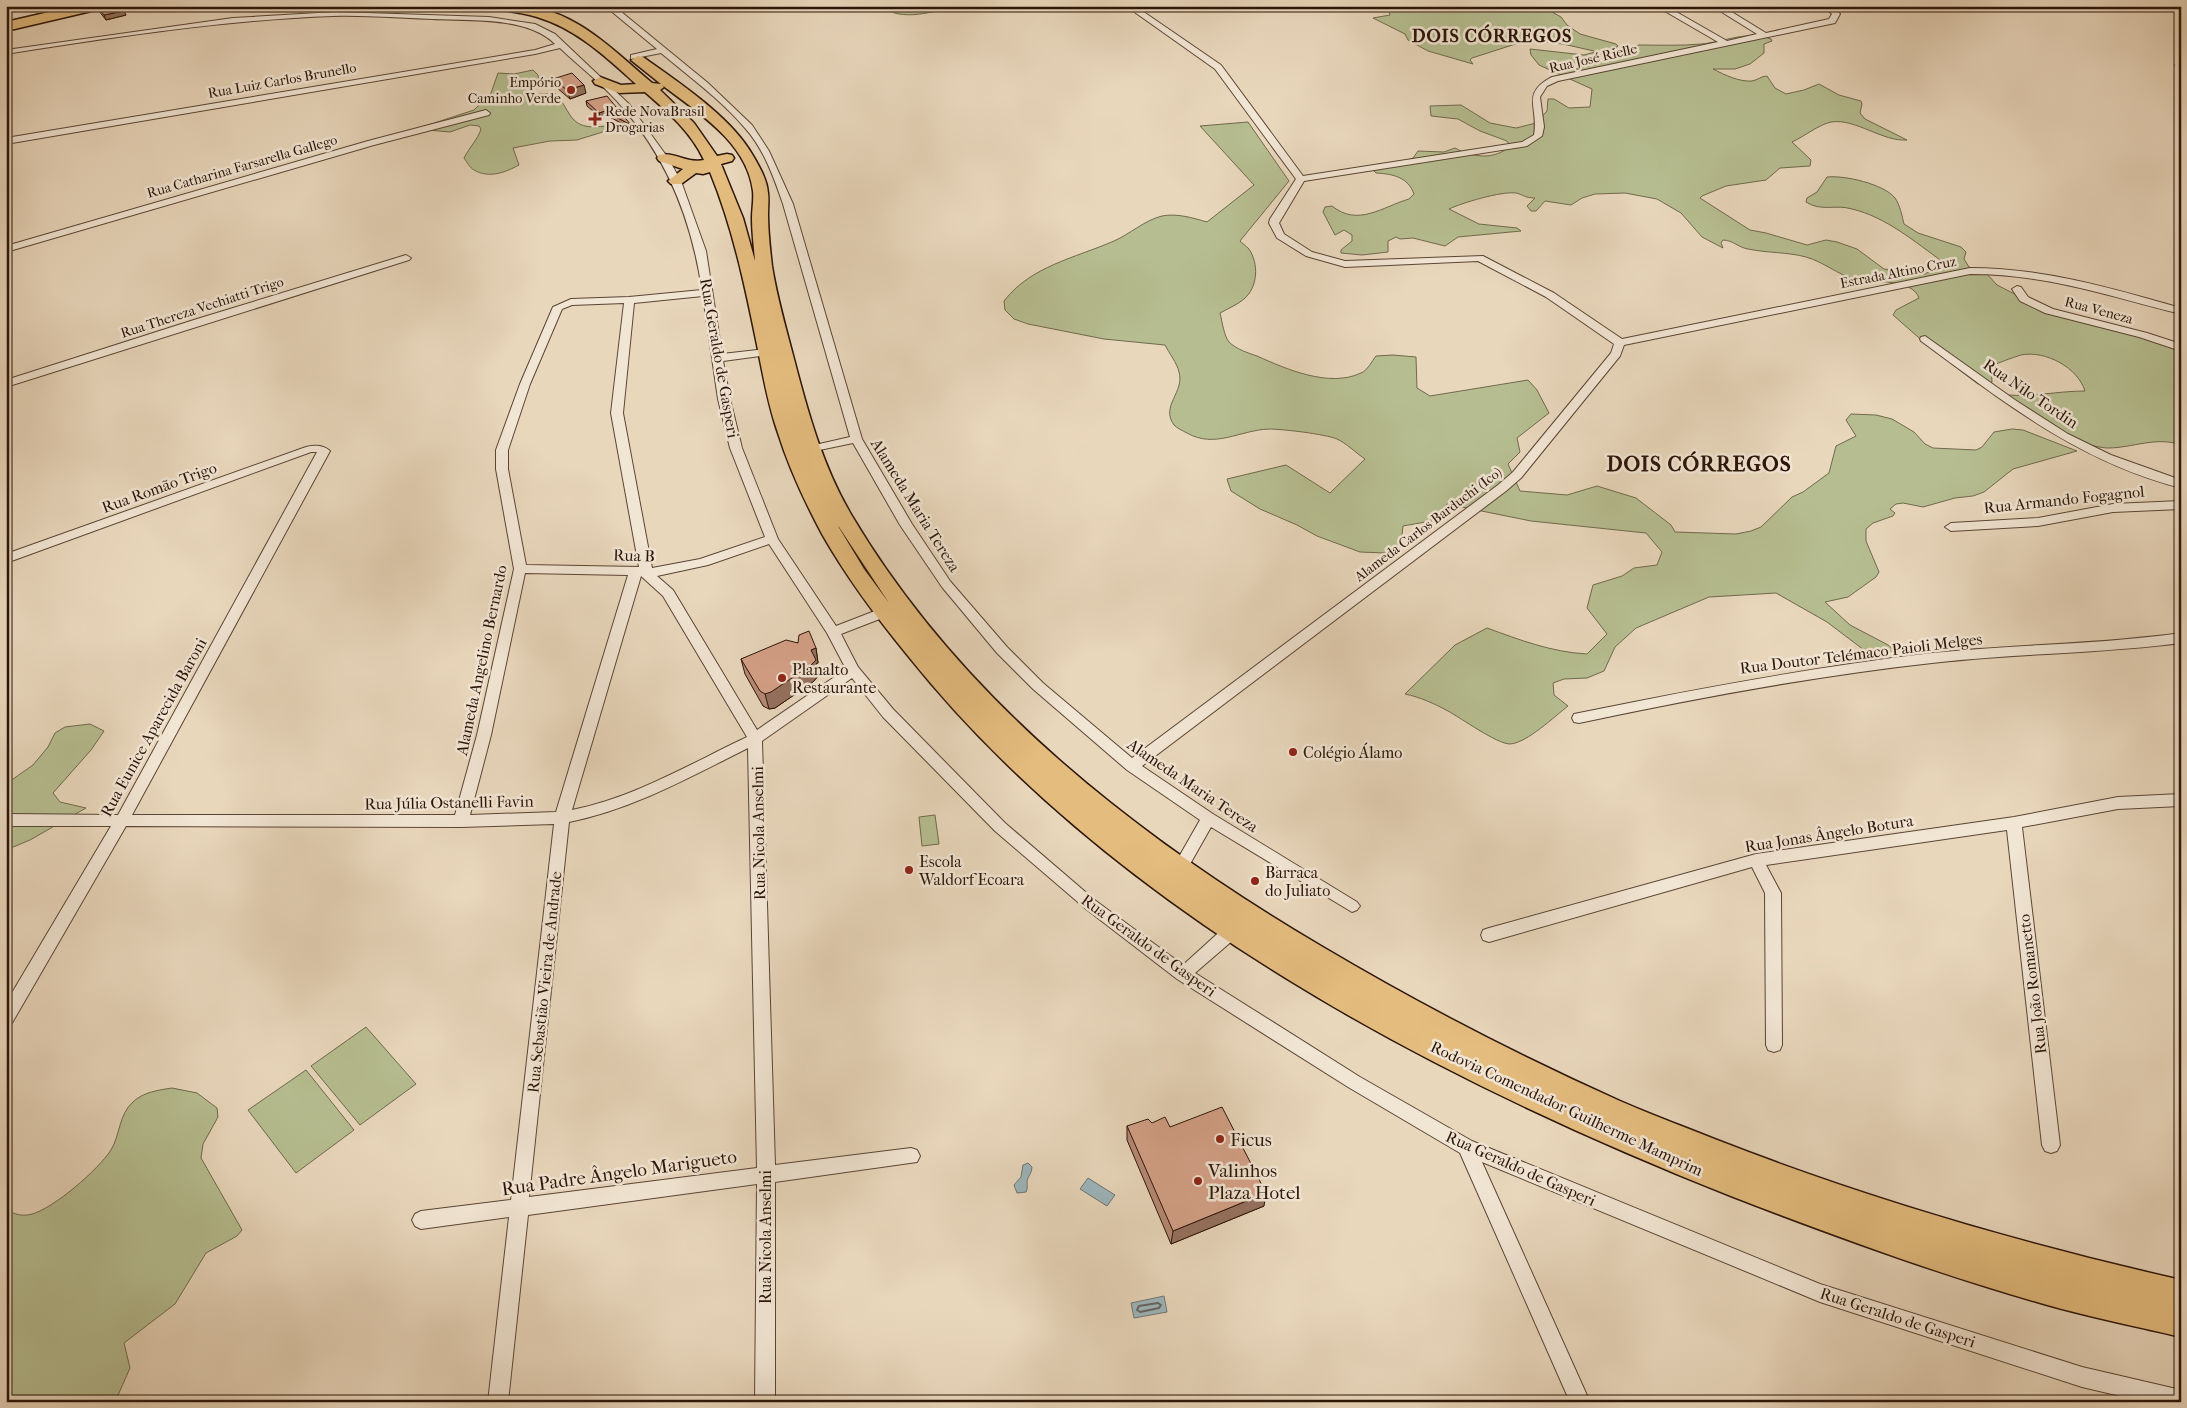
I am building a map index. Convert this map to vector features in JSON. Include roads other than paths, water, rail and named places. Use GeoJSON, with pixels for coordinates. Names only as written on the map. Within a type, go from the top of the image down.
{"type":"FeatureCollection","features":[{"type":"Feature","properties":{"kind":"highway"},"geometry":{"type":"LineString","coordinates":[[6,26],[95,6]]}},
{"type":"Feature","properties":{"kind":"main road","name":"Rodovia Comendador Guilherme Mamprim"},"geometry":{"type":"LineString","coordinates":[[498,8],[574,19],[592,28],[634,57],[709,114],[750,151],[759,187],[764,268],[770,302],[798,415],[810,449],[843,519],[870,562],[913,621],[957,672],[1006,724],[1080,791],[1180,869],[1269,930],[1373,991],[1488,1051],[1609,1110],[1728,1158],[1856,1206],[1964,1241],[2072,1271],[2181,1296]]}},
{"type":"Feature","properties":{"kind":"main road","name":"Rodovia Comendador Guilherme Mamprim"},"geometry":{"type":"LineString","coordinates":[[574,19],[614,56],[641,85],[696,134],[709,168],[741,233],[787,434],[817,505],[854,570],[884,612],[948,688],[1003,747],[1068,806],[1166,882],[1233,930],[1340,996],[1456,1060],[1592,1124],[1716,1177],[1958,1263],[2068,1296],[2181,1321]]}},
{"type":"Feature","properties":{"kind":"main road"},"geometry":{"type":"LineString","coordinates":[[600,81],[612,88],[641,85],[678,91]]}},
{"type":"Feature","properties":{"kind":"main road"},"geometry":{"type":"LineString","coordinates":[[626,106],[626,98],[641,85]]}},
{"type":"Feature","properties":{"kind":"main road"},"geometry":{"type":"LineString","coordinates":[[676,181],[709,168],[732,156],[750,151]]}},
{"type":"Feature","properties":{"kind":"main road"},"geometry":{"type":"LineString","coordinates":[[664,158],[709,168]]}},
{"type":"Feature","properties":{"kind":"street","name":"Alameda Maria Tereza"},"geometry":{"type":"LineString","coordinates":[[609,6],[664,50],[727,105],[749,127],[750,151],[779,180],[788,204],[856,439],[906,525],[946,584],[989,635],[1038,686],[1132,766],[1208,818],[1352,906]]}},
{"type":"Feature","properties":{"kind":"street"},"geometry":{"type":"LineString","coordinates":[[1130,6],[1218,67],[1301,178],[1275,219],[1274,224],[1280,236],[1318,258],[1345,264],[1480,258],[1550,295],[1620,343]]}},
{"type":"Feature","properties":{"kind":"street"},"geometry":{"type":"LineString","coordinates":[[1660,6],[1725,43]]}},
{"type":"Feature","properties":{"kind":"street"},"geometry":{"type":"LineString","coordinates":[[1716,6],[1764,35]]}},
{"type":"Feature","properties":{"kind":"street","name":"Rua José Rielle"},"geometry":{"type":"LineString","coordinates":[[1301,178],[1524,144],[1538,136],[1540,129],[1536,93],[1547,82],[1832,21],[1836,14],[1827,6]]}},
{"type":"Feature","properties":{"kind":"street","name":"Rua Geraldo de Gasperi"},"geometry":{"type":"LineString","coordinates":[[6,52],[233,20],[335,14],[462,17],[514,22],[541,30],[560,44],[626,106],[664,158],[676,181],[701,251],[724,399],[736,448],[772,539],[834,632],[853,670],[888,713],[1000,827],[1091,905],[1183,974],[1354,1082],[1466,1147],[1622,1214],[1820,1293],[2082,1377],[2181,1400]]}},
{"type":"Feature","properties":{"kind":"street","name":"Rua Luiz Carlos Brunello"},"geometry":{"type":"LineString","coordinates":[[6,141],[536,52],[556,47],[560,44]]}},
{"type":"Feature","properties":{"kind":"street"},"geometry":{"type":"LineString","coordinates":[[634,57],[664,50]]}},
{"type":"Feature","properties":{"kind":"street"},"geometry":{"type":"LineString","coordinates":[[536,52],[568,52]]}},
{"type":"Feature","properties":{"kind":"street"},"geometry":{"type":"LineString","coordinates":[[2181,64],[2179,66],[2181,70]]}},
{"type":"Feature","properties":{"kind":"street","name":"Rua Catharina Farsarella Gallego"},"geometry":{"type":"LineString","coordinates":[[6,249],[371,143],[486,113]]}},
{"type":"Feature","properties":{"kind":"street","name":"Rua Thereza Vechiatti Trigo"},"geometry":{"type":"LineString","coordinates":[[6,384],[201,320],[406,258]]}},
{"type":"Feature","properties":{"kind":"street","name":"Estrada Altino Cruz"},"geometry":{"type":"LineString","coordinates":[[1620,343],[1970,271],[2023,272],[2069,281],[2181,311]]}},
{"type":"Feature","properties":{"kind":"street","name":"Rua Veneza"},"geometry":{"type":"LineString","coordinates":[[2017,289],[2024,299],[2049,311],[2181,348]]}},
{"type":"Feature","properties":{"kind":"street","name":"Alameda Angelino Bernardo"},"geometry":{"type":"LineString","coordinates":[[461,822],[484,735],[520,570],[502,469],[502,450],[525,384],[558,307],[566,303],[629,300],[708,292]]}},
{"type":"Feature","properties":{"kind":"street"},"geometry":{"type":"LineString","coordinates":[[629,300],[618,413],[642,572]]}},
{"type":"Feature","properties":{"kind":"street","name":"Rua Nilo Tordin"},"geometry":{"type":"LineString","coordinates":[[1926,339],[2034,418],[2064,436],[2128,467],[2181,484]]}},
{"type":"Feature","properties":{"kind":"street","name":"Alameda Carlos Barduchi (Ico)"},"geometry":{"type":"LineString","coordinates":[[1132,766],[1510,482],[1616,354],[1620,343]]}},
{"type":"Feature","properties":{"kind":"street"},"geometry":{"type":"LineString","coordinates":[[718,358],[767,352]]}},
{"type":"Feature","properties":{"kind":"street"},"geometry":{"type":"LineString","coordinates":[[810,449],[856,439]]}},
{"type":"Feature","properties":{"kind":"street","name":"Rua Romão Trigo"},"geometry":{"type":"LineString","coordinates":[[6,559],[310,449],[322,450]]}},
{"type":"Feature","properties":{"kind":"street","name":"Rua Eunice Aparecida Baroni"},"geometry":{"type":"LineString","coordinates":[[6,1018],[122,820],[324,454],[322,450]]}},
{"type":"Feature","properties":{"kind":"street","name":"Rua Armando Fogagnol"},"geometry":{"type":"LineString","coordinates":[[1951,527],[2038,522],[2113,508],[2181,505]]}},
{"type":"Feature","properties":{"kind":"street","name":"Rua B"},"geometry":{"type":"LineString","coordinates":[[520,570],[668,572],[772,539]]}},
{"type":"Feature","properties":{"kind":"street","name":"Rua Nicola Anselmi"},"geometry":{"type":"LineString","coordinates":[[642,572],[668,593],[755,739],[766,1174],[765,1402]]}},
{"type":"Feature","properties":{"kind":"street","name":"Rua Sebastião Vieira de Andrade"},"geometry":{"type":"LineString","coordinates":[[498,1402],[562,818],[642,572]]}},
{"type":"Feature","properties":{"kind":"street"},"geometry":{"type":"LineString","coordinates":[[834,632],[884,612]]}},
{"type":"Feature","properties":{"kind":"street","name":"Rua Doutor Telémaco Paioli Melges"},"geometry":{"type":"LineString","coordinates":[[1578,718],[1709,691],[1934,658],[2181,638]]}},
{"type":"Feature","properties":{"kind":"street","name":"Rua Júlia Ostanelli Favin"},"geometry":{"type":"LineString","coordinates":[[6,820],[461,822],[562,818],[596,811],[632,798],[755,739],[853,670]]}},
{"type":"Feature","properties":{"kind":"street","name":"Rua Jonas Ângelo Botura"},"geometry":{"type":"LineString","coordinates":[[1489,936],[1756,860],[2014,823],[2118,803],[2181,800]]}},
{"type":"Feature","properties":{"kind":"street"},"geometry":{"type":"LineString","coordinates":[[1180,869],[1208,818]]}},
{"type":"Feature","properties":{"kind":"street","name":"Rua João Romanetto"},"geometry":{"type":"LineString","coordinates":[[2014,823],[2051,1144]]}},
{"type":"Feature","properties":{"kind":"street"},"geometry":{"type":"LineString","coordinates":[[1756,860],[1773,893],[1774,1045]]}},
{"type":"Feature","properties":{"kind":"street"},"geometry":{"type":"LineString","coordinates":[[1183,974],[1233,930]]}},
{"type":"Feature","properties":{"kind":"street"},"geometry":{"type":"LineString","coordinates":[[1466,1147],[1580,1402]]}},
{"type":"Feature","properties":{"kind":"street","name":"Rua Padre Ângelo Marigueto"},"geometry":{"type":"LineString","coordinates":[[421,1220],[911,1156]]}},
{"type":"Feature","properties":{"kind":"water"},"geometry":{"type":"Polygon","coordinates":[[[1028,1163],[1032,1167],[1027,1181],[1027,1191],[1017,1193],[1014,1185],[1021,1177],[1023,1165],[1028,1163]]]}},
{"type":"Feature","properties":{"kind":"water"},"geometry":{"type":"Polygon","coordinates":[[[1088,1178],[1115,1195],[1107,1206],[1080,1189],[1088,1178]]]}},
{"type":"Feature","properties":{"kind":"water"},"geometry":{"type":"Polygon","coordinates":[[[1164,1296],[1167,1312],[1134,1318],[1131,1303],[1164,1296]]]}},
{"type":"Feature","properties":{"kind":"place","name":"Empório Caminho Verde"},"geometry":{"type":"Point","coordinates":[571,90]}},
{"type":"Feature","properties":{"kind":"place","name":"Rede NovaBrasil Drogarias"},"geometry":{"type":"Point","coordinates":[595,119]}},
{"type":"Feature","properties":{"kind":"place","name":"Planalto Restaurante"},"geometry":{"type":"Point","coordinates":[782,678]}},
{"type":"Feature","properties":{"kind":"place","name":"Colégio Álamo"},"geometry":{"type":"Point","coordinates":[1293,752]}},
{"type":"Feature","properties":{"kind":"place","name":"Escola Waldorf Ecoara"},"geometry":{"type":"Point","coordinates":[909,870]}},
{"type":"Feature","properties":{"kind":"place","name":"Barraca do Juliato"},"geometry":{"type":"Point","coordinates":[1255,881]}},
{"type":"Feature","properties":{"kind":"place","name":"Ficus"},"geometry":{"type":"Point","coordinates":[1220,1139]}},
{"type":"Feature","properties":{"kind":"place","name":"Valinhos Plaza Hotel"},"geometry":{"type":"Point","coordinates":[1198,1181]}},
{"type":"Feature","properties":{"kind":"district","name":"DOIS CÓRREGOS"},"geometry":{"type":"Point","coordinates":[1492,36]}},
{"type":"Feature","properties":{"kind":"district","name":"DOIS CÓRREGOS"},"geometry":{"type":"Point","coordinates":[1699,464]}}]}
